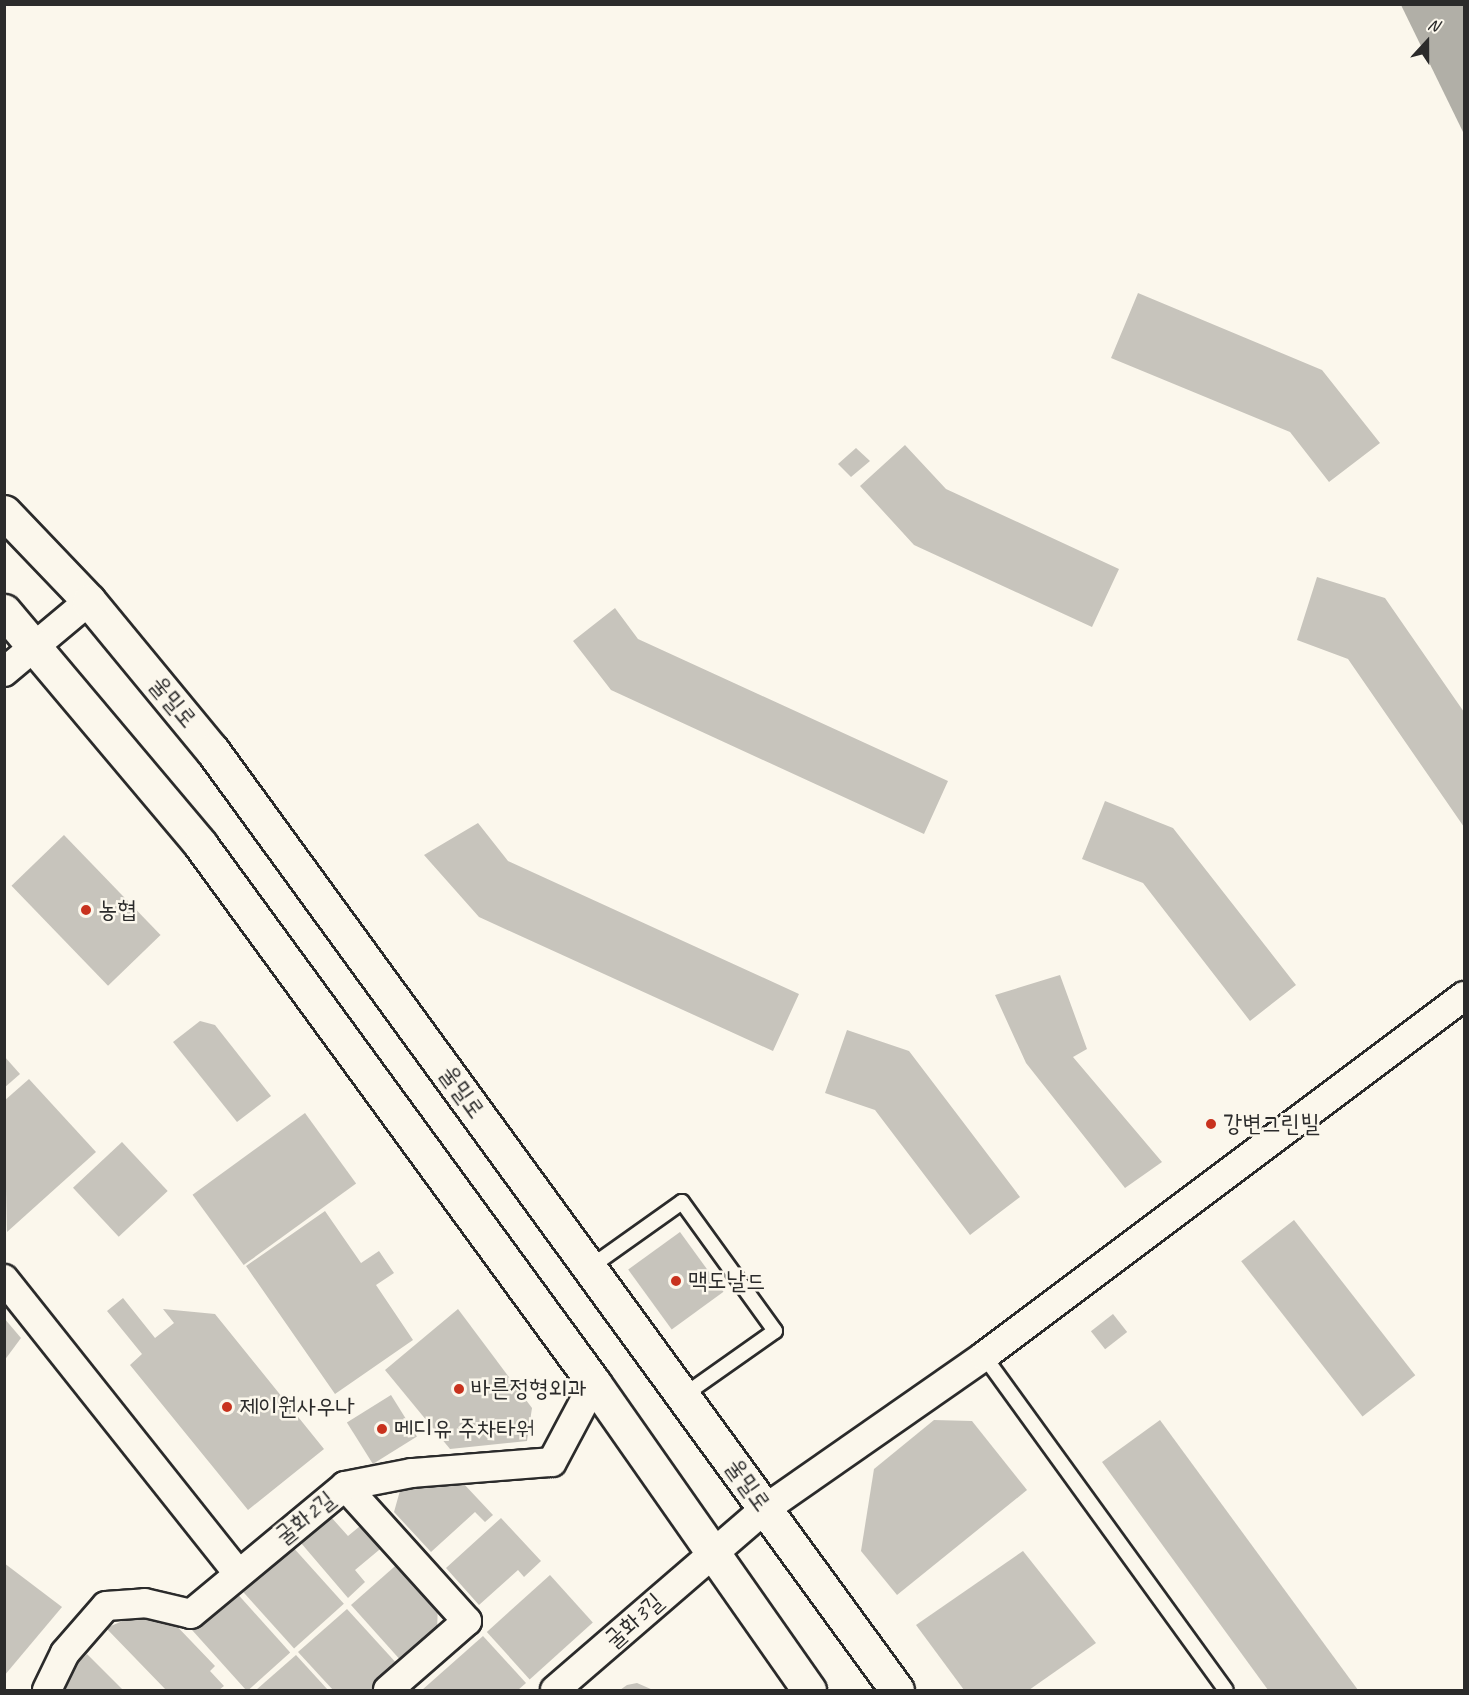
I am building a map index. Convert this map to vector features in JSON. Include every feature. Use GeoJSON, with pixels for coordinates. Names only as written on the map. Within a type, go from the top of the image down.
{"type":"FeatureCollection","features":[{"type":"Feature","properties":{"kind":"main road","name":"울밀로"},"geometry":{"type":"LineString","coordinates":[[4,512],[89,601],[212,750],[320,893],[589,1268],[897,1690]]}},
{"type":"Feature","properties":{"kind":"main road"},"geometry":{"type":"LineString","coordinates":[[4,611],[36,645],[200,844],[594,1383],[809,1690]]}},
{"type":"Feature","properties":{"kind":"street"},"geometry":{"type":"LineString","coordinates":[[4,672],[89,601]]}},
{"type":"Feature","properties":{"kind":"street","name":"굴화3길"},"geometry":{"type":"LineString","coordinates":[[555,1690],[712,1551],[765,1509],[984,1356],[1464,996]]}},
{"type":"Feature","properties":{"kind":"street"},"geometry":{"type":"LineString","coordinates":[[4,1279],[238,1573]]}},
{"type":"Feature","properties":{"kind":"street"},"geometry":{"type":"LineString","coordinates":[[345,1486],[412,1473],[552,1462],[594,1383]]}},
{"type":"Feature","properties":{"kind":"street","name":"굴화2길"},"geometry":{"type":"LineString","coordinates":[[47,1690],[65,1653],[106,1606],[145,1603],[191,1614],[345,1486],[467,1621],[388,1690]]}},
{"type":"Feature","properties":{"kind":"lane"},"geometry":{"type":"LineString","coordinates":[[589,1268],[682,1202],[689,1211],[775,1331],[683,1396]]}},
{"type":"Feature","properties":{"kind":"lane"},"geometry":{"type":"LineString","coordinates":[[984,1356],[1226,1690]]}},
{"type":"Feature","properties":{"kind":"shaded area"},"geometry":{"type":"Polygon","coordinates":[[[1401,5],[1464,5],[1464,134],[1401,5]]]}},
{"type":"Feature","properties":{"kind":"building"},"geometry":{"type":"Polygon","coordinates":[[[1138,293],[1322,370],[1380,443],[1329,482],[1290,432],[1111,358],[1138,293]]]}},
{"type":"Feature","properties":{"kind":"building"},"geometry":{"type":"Polygon","coordinates":[[[905,445],[946,489],[1119,569],[1092,627],[914,545],[860,486],[905,445]]]}},
{"type":"Feature","properties":{"kind":"building"},"geometry":{"type":"Polygon","coordinates":[[[856,448],[870,461],[851,477],[838,464],[856,448]]]}},
{"type":"Feature","properties":{"kind":"building"},"geometry":{"type":"Polygon","coordinates":[[[1317,577],[1385,598],[1464,712],[1464,827],[1348,659],[1297,640],[1317,577]]]}},
{"type":"Feature","properties":{"kind":"building"},"geometry":{"type":"Polygon","coordinates":[[[615,608],[638,639],[948,781],[924,834],[611,690],[573,641],[615,608]]]}},
{"type":"Feature","properties":{"kind":"building"},"geometry":{"type":"Polygon","coordinates":[[[1105,801],[1173,828],[1296,985],[1250,1021],[1143,883],[1082,859],[1105,801]]]}},
{"type":"Feature","properties":{"kind":"building"},"geometry":{"type":"Polygon","coordinates":[[[478,823],[508,861],[799,994],[773,1051],[479,917],[424,855],[478,823]]]}},
{"type":"Feature","properties":{"kind":"building","name":"농협"},"geometry":{"type":"Polygon","coordinates":[[[64,835],[161,935],[108,986],[11,886],[64,835]]]}},
{"type":"Feature","properties":{"kind":"building"},"geometry":{"type":"Polygon","coordinates":[[[1060,975],[1087,1049],[1073,1057],[1162,1162],[1125,1188],[1026,1063],[995,995],[1060,975]]]}},
{"type":"Feature","properties":{"kind":"building"},"geometry":{"type":"Polygon","coordinates":[[[200,1021],[215,1025],[271,1096],[237,1122],[173,1042],[200,1021]]]}},
{"type":"Feature","properties":{"kind":"building"},"geometry":{"type":"Polygon","coordinates":[[[847,1030],[909,1051],[1020,1197],[970,1235],[875,1110],[825,1093],[847,1030]]]}},
{"type":"Feature","properties":{"kind":"building"},"geometry":{"type":"Polygon","coordinates":[[[4,1056],[20,1074],[4,1088],[4,1056]]]}},
{"type":"Feature","properties":{"kind":"building"},"geometry":{"type":"Polygon","coordinates":[[[29,1079],[96,1152],[7,1232],[4,1101],[29,1079]]]}},
{"type":"Feature","properties":{"kind":"building"},"geometry":{"type":"Polygon","coordinates":[[[305,1113],[356,1183],[244,1265],[193,1195],[305,1113]]]}},
{"type":"Feature","properties":{"kind":"building"},"geometry":{"type":"Polygon","coordinates":[[[122,1142],[168,1191],[119,1237],[73,1188],[122,1142]]]}},
{"type":"Feature","properties":{"kind":"building"},"geometry":{"type":"Polygon","coordinates":[[[325,1211],[361,1263],[379,1251],[394,1273],[376,1285],[413,1340],[335,1394],[246,1266],[325,1211]]]}},
{"type":"Feature","properties":{"kind":"building"},"geometry":{"type":"Polygon","coordinates":[[[1294,1220],[1415,1375],[1362,1416],[1241,1261],[1294,1220]]]}},
{"type":"Feature","properties":{"kind":"building","name":"맥도날드"},"geometry":{"type":"Polygon","coordinates":[[[680,1232],[723,1292],[672,1329],[628,1270],[680,1232]]]}},
{"type":"Feature","properties":{"kind":"building","name":"제이원사우나"},"geometry":{"type":"Polygon","coordinates":[[[123,1298],[155,1338],[174,1323],[163,1309],[215,1314],[324,1449],[248,1510],[130,1365],[142,1354],[107,1311],[123,1298]]]}},
{"type":"Feature","properties":{"kind":"building","name":"바른정형외과"},"geometry":{"type":"Polygon","coordinates":[[[458,1309],[532,1408],[527,1441],[450,1449],[385,1370],[458,1309]]]}},
{"type":"Feature","properties":{"kind":"building"},"geometry":{"type":"Polygon","coordinates":[[[1113,1314],[1127,1332],[1105,1349],[1091,1331],[1113,1314]]]}},
{"type":"Feature","properties":{"kind":"building"},"geometry":{"type":"Polygon","coordinates":[[[4,1318],[21,1338],[4,1361],[4,1318]]]}},
{"type":"Feature","properties":{"kind":"building","name":"메디유 주차타워"},"geometry":{"type":"Polygon","coordinates":[[[391,1395],[417,1437],[373,1464],[347,1423],[391,1395]]]}},
{"type":"Feature","properties":{"kind":"building"},"geometry":{"type":"Polygon","coordinates":[[[934,1420],[972,1421],[1027,1490],[897,1595],[861,1551],[874,1469],[934,1420]]]}},
{"type":"Feature","properties":{"kind":"building"},"geometry":{"type":"Polygon","coordinates":[[[1160,1420],[1358,1690],[1268,1690],[1102,1462],[1160,1420]]]}},
{"type":"Feature","properties":{"kind":"building"},"geometry":{"type":"Polygon","coordinates":[[[463,1483],[493,1515],[485,1522],[475,1512],[431,1552],[394,1512],[401,1487],[463,1483]]]}},
{"type":"Feature","properties":{"kind":"building"},"geometry":{"type":"Polygon","coordinates":[[[331,1517],[348,1536],[365,1522],[385,1545],[355,1570],[365,1582],[348,1598],[301,1543],[331,1517]]]}},
{"type":"Feature","properties":{"kind":"building"},"geometry":{"type":"Polygon","coordinates":[[[501,1518],[541,1561],[524,1577],[518,1570],[479,1605],[446,1568],[501,1518]]]}},
{"type":"Feature","properties":{"kind":"building"},"geometry":{"type":"Polygon","coordinates":[[[291,1545],[344,1604],[294,1649],[241,1590],[291,1545]]]}},
{"type":"Feature","properties":{"kind":"building"},"geometry":{"type":"Polygon","coordinates":[[[1023,1551],[1096,1643],[1029,1690],[964,1690],[916,1625],[1023,1551]]]}},
{"type":"Feature","properties":{"kind":"building"},"geometry":{"type":"Polygon","coordinates":[[[402,1560],[438,1600],[437,1633],[403,1663],[351,1605],[402,1560]]]}},
{"type":"Feature","properties":{"kind":"building"},"geometry":{"type":"Polygon","coordinates":[[[4,1563],[62,1607],[4,1676],[4,1563]]]}},
{"type":"Feature","properties":{"kind":"building"},"geometry":{"type":"Polygon","coordinates":[[[550,1575],[593,1623],[530,1679],[487,1632],[550,1575]]]}},
{"type":"Feature","properties":{"kind":"building"},"geometry":{"type":"Polygon","coordinates":[[[234,1590],[290,1652],[246,1690],[191,1629],[234,1590]]]}},
{"type":"Feature","properties":{"kind":"building"},"geometry":{"type":"Polygon","coordinates":[[[347,1609],[399,1666],[372,1690],[333,1690],[298,1652],[347,1609]]]}},
{"type":"Feature","properties":{"kind":"building"},"geometry":{"type":"Polygon","coordinates":[[[144,1612],[169,1618],[215,1666],[210,1671],[224,1686],[219,1690],[166,1690],[106,1628],[144,1612]]]}},
{"type":"Feature","properties":{"kind":"building"},"geometry":{"type":"Polygon","coordinates":[[[483,1636],[526,1683],[518,1690],[422,1690],[483,1636]]]}},
{"type":"Feature","properties":{"kind":"building"},"geometry":{"type":"Polygon","coordinates":[[[87,1654],[123,1690],[58,1690],[60,1681],[87,1654]]]}},
{"type":"Feature","properties":{"kind":"building"},"geometry":{"type":"Polygon","coordinates":[[[296,1655],[328,1690],[256,1690],[296,1655]]]}},
{"type":"Feature","properties":{"kind":"building"},"geometry":{"type":"Polygon","coordinates":[[[637,1683],[653,1690],[620,1690],[627,1685],[637,1683]]]}},
{"type":"Feature","properties":{"kind":"place","name":"농협"},"geometry":{"type":"Point","coordinates":[86,910]}},
{"type":"Feature","properties":{"kind":"place","name":"강변그린빌"},"geometry":{"type":"Point","coordinates":[1211,1124]}},
{"type":"Feature","properties":{"kind":"place","name":"맥도날드"},"geometry":{"type":"Point","coordinates":[676,1281]}},
{"type":"Feature","properties":{"kind":"place","name":"바른정형외과"},"geometry":{"type":"Point","coordinates":[459,1389]}},
{"type":"Feature","properties":{"kind":"place","name":"제이원사우나"},"geometry":{"type":"Point","coordinates":[227,1407]}},
{"type":"Feature","properties":{"kind":"place","name":"메디유 주차타워"},"geometry":{"type":"Point","coordinates":[382,1429]}}]}
